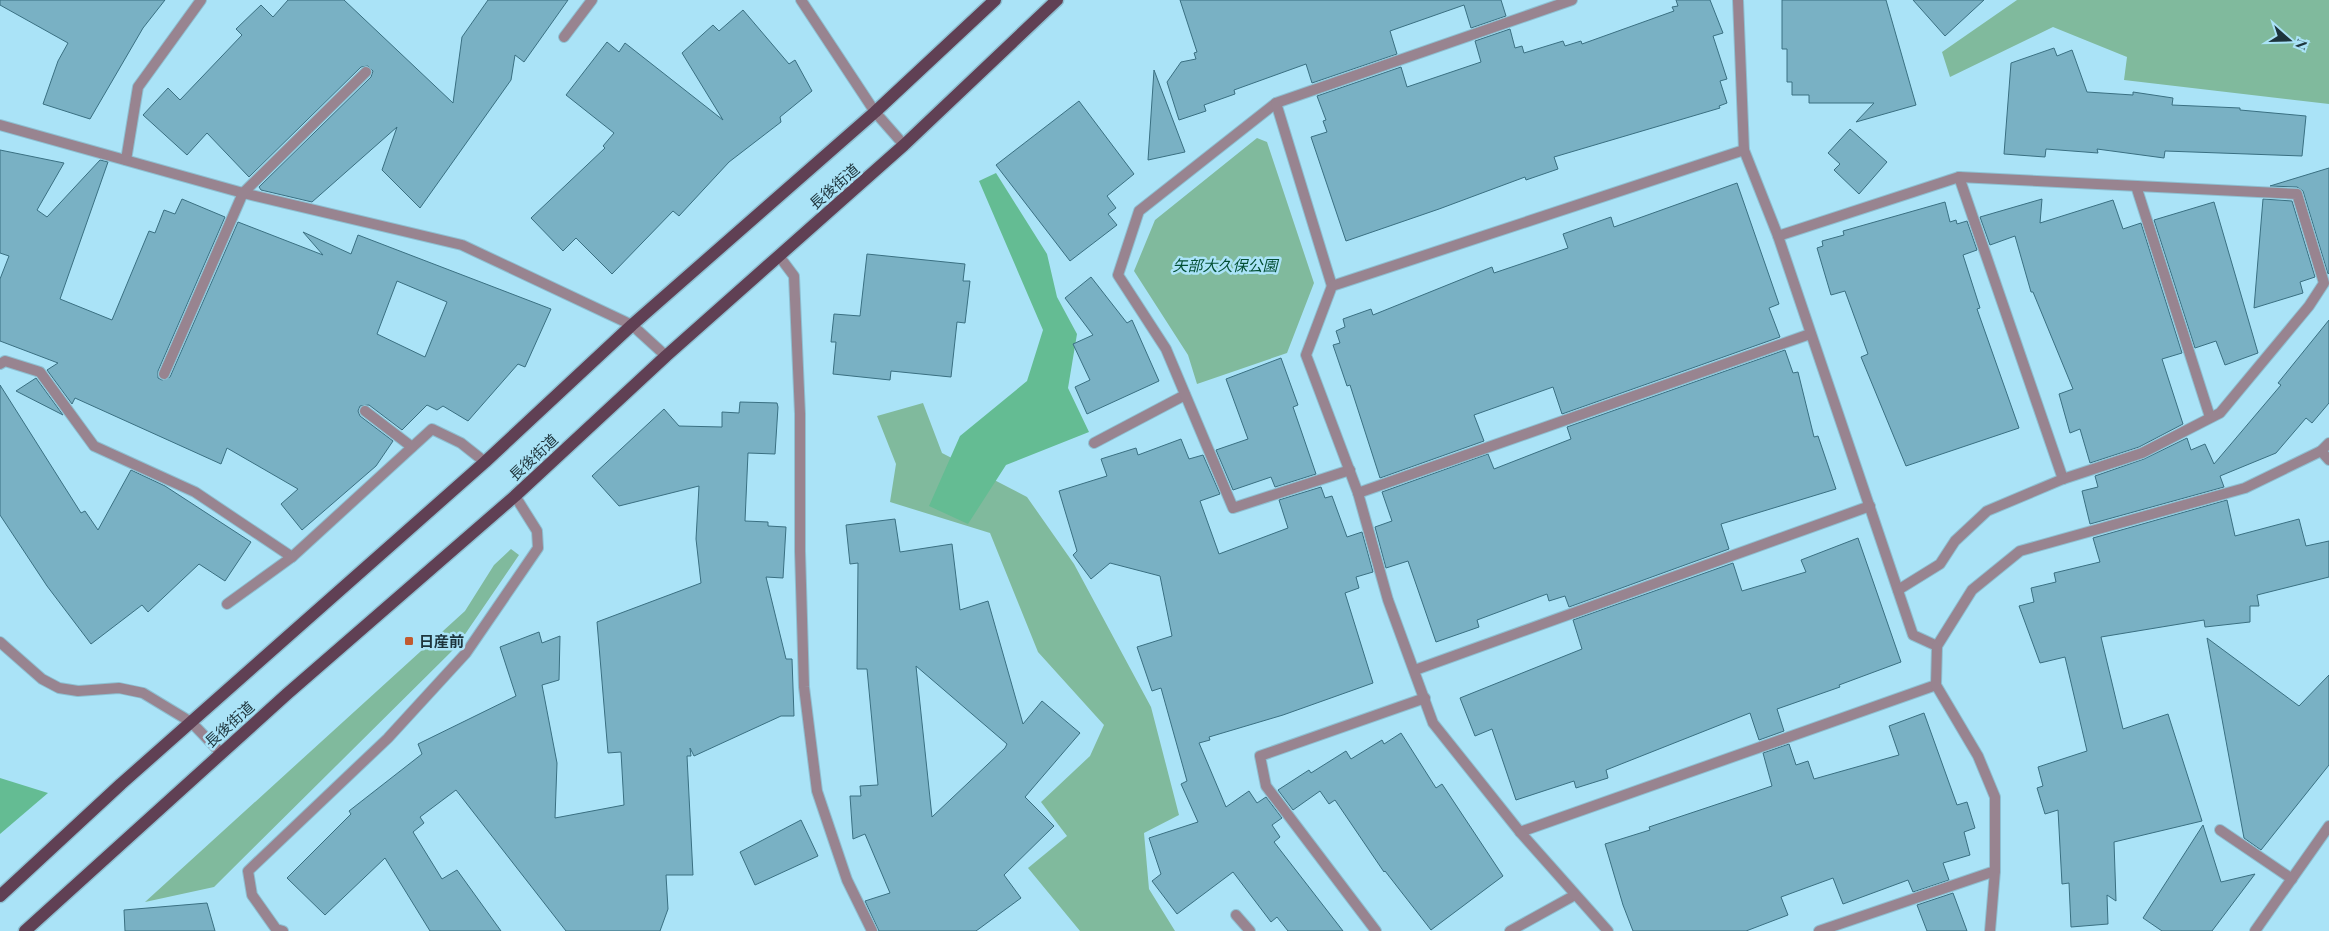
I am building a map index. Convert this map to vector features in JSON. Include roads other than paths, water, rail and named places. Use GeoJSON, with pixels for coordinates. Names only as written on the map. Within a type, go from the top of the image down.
{"type":"FeatureCollection","features":[{"type":"Feature","properties":{"kind":"main road","name":"長後街道"},"geometry":{"type":"LineString","coordinates":[[0,896],[191,722],[485,462],[632,325],[875,112],[995,0]]}},
{"type":"Feature","properties":{"kind":"main road","name":"長後街道"},"geometry":{"type":"LineString","coordinates":[[25,931],[221,753],[515,496],[666,356],[904,145],[1057,0]]}},
{"type":"Feature","properties":{"kind":"street"},"geometry":{"type":"LineString","coordinates":[[126,160],[138,87],[201,0]]}},
{"type":"Feature","properties":{"kind":"street"},"geometry":{"type":"LineString","coordinates":[[564,37],[592,0]]}},
{"type":"Feature","properties":{"kind":"street"},"geometry":{"type":"LineString","coordinates":[[801,0],[875,112],[904,145]]}},
{"type":"Feature","properties":{"kind":"street"},"geometry":{"type":"LineString","coordinates":[[1350,470],[1233,508],[1166,350],[1118,275],[1139,211],[1276,103],[1572,0]]}},
{"type":"Feature","properties":{"kind":"street"},"geometry":{"type":"LineString","coordinates":[[1738,0],[1744,150],[1778,236],[1913,635],[1937,646]]}},
{"type":"Feature","properties":{"kind":"street"},"geometry":{"type":"LineString","coordinates":[[164,374],[243,193],[366,72]]}},
{"type":"Feature","properties":{"kind":"street"},"geometry":{"type":"LineString","coordinates":[[1276,103],[1332,286],[1306,355],[1358,493],[1388,600],[1433,723],[1520,832],[1608,931]]}},
{"type":"Feature","properties":{"kind":"street"},"geometry":{"type":"LineString","coordinates":[[0,125],[243,193],[462,245],[632,325],[666,356]]}},
{"type":"Feature","properties":{"kind":"street"},"geometry":{"type":"LineString","coordinates":[[1332,286],[1744,150]]}},
{"type":"Feature","properties":{"kind":"street"},"geometry":{"type":"LineString","coordinates":[[1778,236],[1958,177],[2297,194],[2324,284],[2309,306],[2220,413],[2142,453],[2063,479],[1987,511],[1955,541],[1940,564],[1898,590]]}},
{"type":"Feature","properties":{"kind":"street"},"geometry":{"type":"LineString","coordinates":[[1958,177],[2063,479]]}},
{"type":"Feature","properties":{"kind":"street"},"geometry":{"type":"LineString","coordinates":[[2136,186],[2210,417]]}},
{"type":"Feature","properties":{"kind":"street"},"geometry":{"type":"LineString","coordinates":[[779,256],[794,276],[800,414],[800,551],[804,687],[817,791],[847,880],[872,931]]}},
{"type":"Feature","properties":{"kind":"street"},"geometry":{"type":"LineString","coordinates":[[1358,493],[1810,334]]}},
{"type":"Feature","properties":{"kind":"street"},"geometry":{"type":"LineString","coordinates":[[0,364],[5,361],[40,372],[94,446],[195,492],[292,557]]}},
{"type":"Feature","properties":{"kind":"street"},"geometry":{"type":"LineString","coordinates":[[1094,443],[1185,395]]}},
{"type":"Feature","properties":{"kind":"street"},"geometry":{"type":"LineString","coordinates":[[365,411],[412,447]]}},
{"type":"Feature","properties":{"kind":"street"},"geometry":{"type":"LineString","coordinates":[[227,604],[292,557],[432,429],[461,443],[485,462]]}},
{"type":"Feature","properties":{"kind":"street"},"geometry":{"type":"LineString","coordinates":[[1990,931],[1995,871],[1994,797],[1978,756],[1936,685],[1937,646],[1972,590],[2020,551],[2245,488],[2321,451],[2329,444]]}},
{"type":"Feature","properties":{"kind":"street"},"geometry":{"type":"LineString","coordinates":[[2321,451],[2329,460]]}},
{"type":"Feature","properties":{"kind":"street"},"geometry":{"type":"LineString","coordinates":[[278,930],[252,894],[248,871],[388,738],[466,653],[538,548],[537,531],[515,496]]}},
{"type":"Feature","properties":{"kind":"street"},"geometry":{"type":"LineString","coordinates":[[1415,670],[1870,506]]}},
{"type":"Feature","properties":{"kind":"street"},"geometry":{"type":"LineString","coordinates":[[0,642],[42,679],[59,688],[78,692],[120,688],[143,693],[191,722],[221,753]]}},
{"type":"Feature","properties":{"kind":"street"},"geometry":{"type":"LineString","coordinates":[[1520,832],[1936,685]]}},
{"type":"Feature","properties":{"kind":"street"},"geometry":{"type":"LineString","coordinates":[[1376,931],[1266,786],[1260,756],[1425,698]]}},
{"type":"Feature","properties":{"kind":"street"},"geometry":{"type":"LineString","coordinates":[[2255,931],[2329,826]]}},
{"type":"Feature","properties":{"kind":"street"},"geometry":{"type":"LineString","coordinates":[[2220,830],[2292,879]]}},
{"type":"Feature","properties":{"kind":"street"},"geometry":{"type":"LineString","coordinates":[[1819,931],[1995,871]]}},
{"type":"Feature","properties":{"kind":"street"},"geometry":{"type":"LineString","coordinates":[[1510,931],[1575,895]]}},
{"type":"Feature","properties":{"kind":"street"},"geometry":{"type":"LineString","coordinates":[[1236,915],[1250,931]]}},
{"type":"Feature","properties":{"kind":"place","name":"日産前"},"geometry":{"type":"Point","coordinates":[409,641]}},
{"type":"Feature","properties":{"kind":"park label","name":"矢部大久保公園"},"geometry":{"type":"Point","coordinates":[1225,265]}}]}
